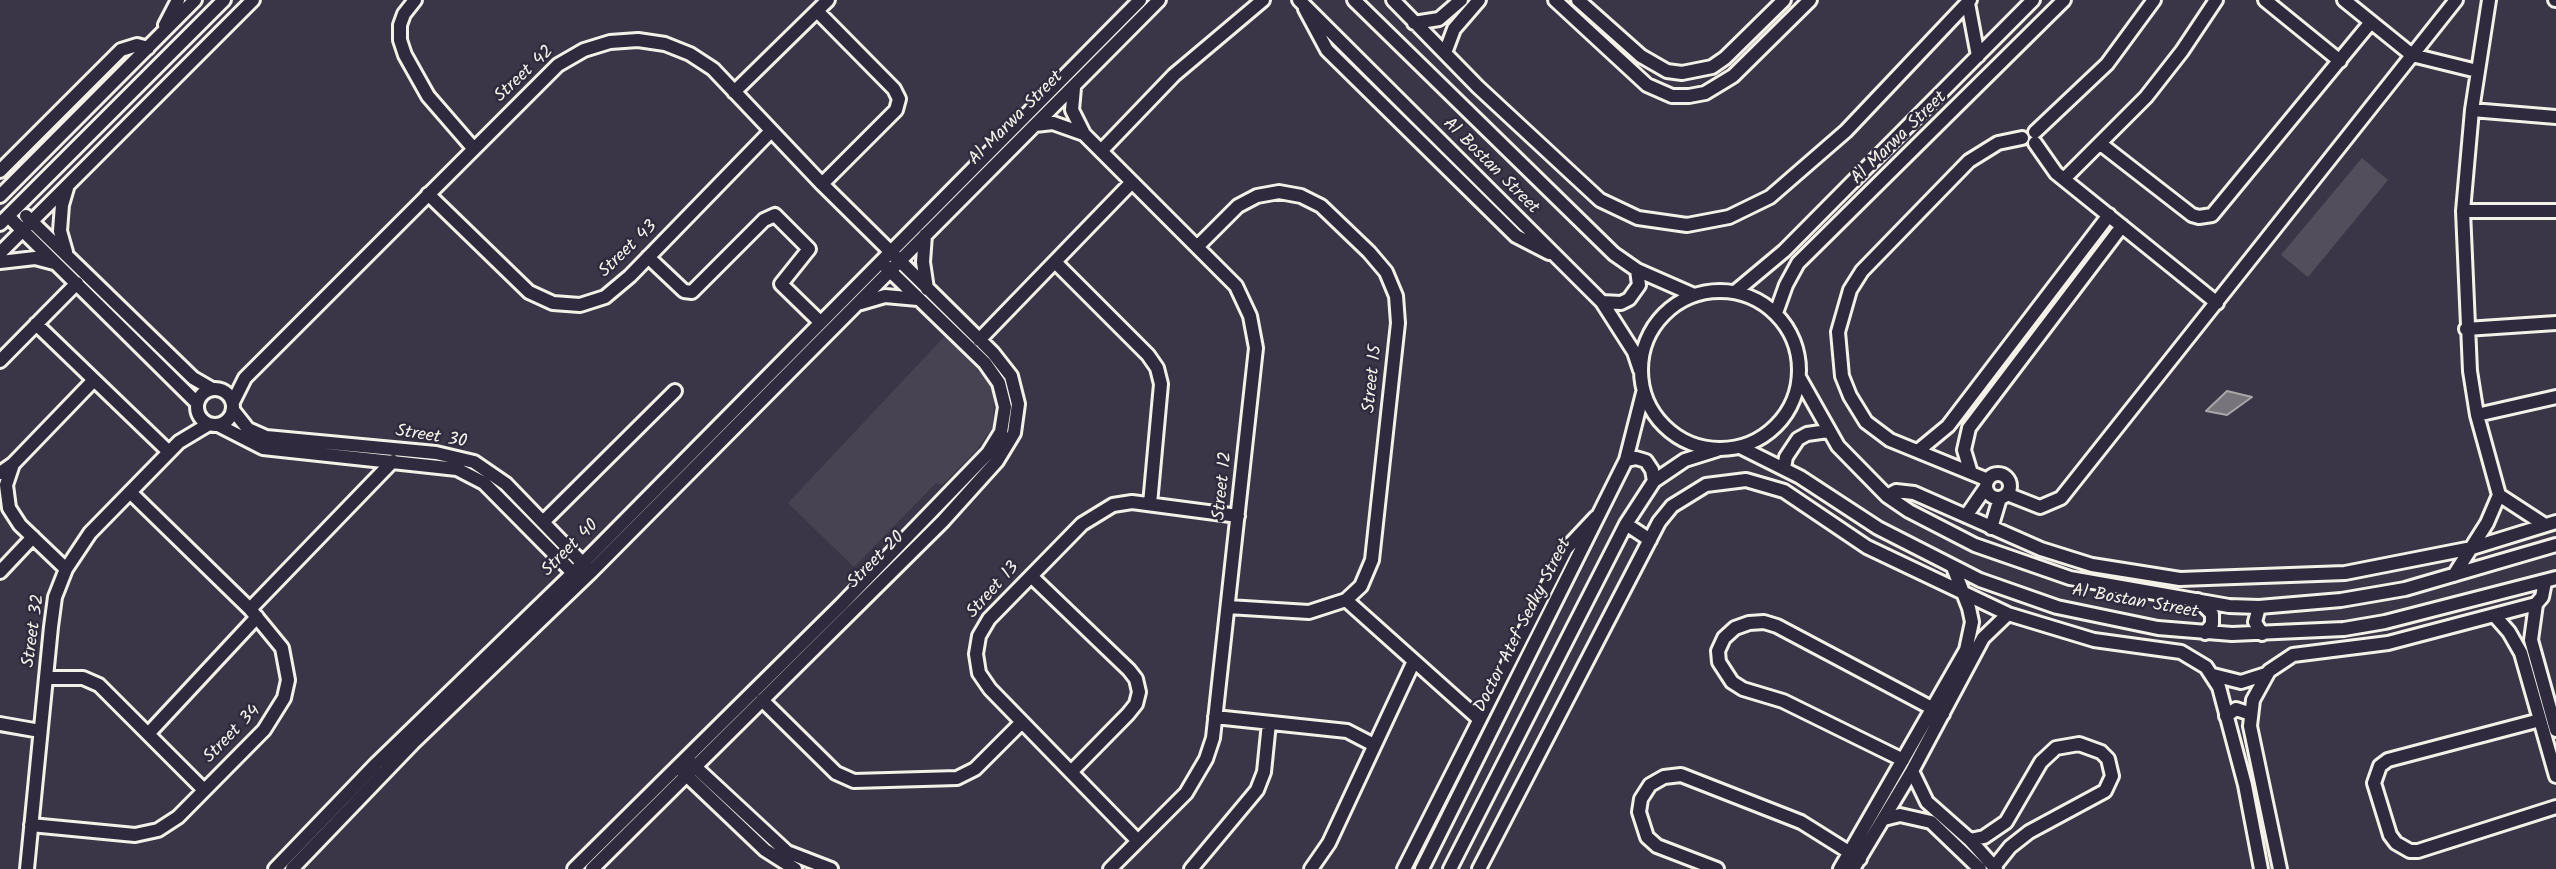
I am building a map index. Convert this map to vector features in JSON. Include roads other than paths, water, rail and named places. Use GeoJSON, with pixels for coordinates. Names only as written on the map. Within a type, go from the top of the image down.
{"type":"FeatureCollection","features":[{"type":"Feature","properties":{"kind":"street"},"geometry":{"type":"LineString","coordinates":[[159,37],[177,0]]}},
{"type":"Feature","properties":{"kind":"street"},"geometry":{"type":"LineString","coordinates":[[0,196],[195,0]]}},
{"type":"Feature","properties":{"kind":"street"},"geometry":{"type":"LineString","coordinates":[[27,226],[58,264],[197,405],[200,416],[213,424],[228,420],[233,406],[217,389],[193,378],[70,258],[27,226],[8,216],[224,0]]}},
{"type":"Feature","properties":{"kind":"street"},"geometry":{"type":"LineString","coordinates":[[0,253],[253,0]]}},
{"type":"Feature","properties":{"kind":"street"},"geometry":{"type":"LineString","coordinates":[[415,0],[404,14],[400,25],[400,40],[405,55],[428,96],[474,149]]}},
{"type":"Feature","properties":{"kind":"street"},"geometry":{"type":"LineString","coordinates":[[734,92],[828,0]]}},
{"type":"Feature","properties":{"kind":"street","name":"Al Marwa Street"},"geometry":{"type":"LineString","coordinates":[[890,262],[1140,0]]}},
{"type":"Feature","properties":{"kind":"street","name":"Al Marwa Street"},"geometry":{"type":"LineString","coordinates":[[890,262],[925,235],[1074,88],[1158,0]]}},
{"type":"Feature","properties":{"kind":"street"},"geometry":{"type":"LineString","coordinates":[[1101,151],[1174,75],[1263,0]]}},
{"type":"Feature","properties":{"kind":"street","name":"Al Bostan Street"},"geometry":{"type":"LineString","coordinates":[[1354,0],[1587,230],[1637,270],[1694,295]]}},
{"type":"Feature","properties":{"kind":"street"},"geometry":{"type":"LineString","coordinates":[[1393,0],[1478,87],[1600,200],[1638,218],[1687,225],[1729,217],[1770,197],[1846,131],[1969,2]]}},
{"type":"Feature","properties":{"kind":"street"},"geometry":{"type":"LineString","coordinates":[[1414,23],[1439,19],[1461,6],[1479,0]]}},
{"type":"Feature","properties":{"kind":"street"},"geometry":{"type":"LineString","coordinates":[[1555,0],[1647,85],[1672,96],[1705,93],[1733,76],[1810,0]]}},
{"type":"Feature","properties":{"kind":"street"},"geometry":{"type":"LineString","coordinates":[[1578,0],[1640,56],[1667,71],[1682,74],[1712,67],[1725,58],[1784,0]]}},
{"type":"Feature","properties":{"kind":"street","name":"Al Marwa Street"},"geometry":{"type":"LineString","coordinates":[[1735,292],[1784,251],[2033,0]]}},
{"type":"Feature","properties":{"kind":"street","name":"Al Marwa Street"},"geometry":{"type":"LineString","coordinates":[[1776,313],[1786,285],[1798,263],[2027,40],[2064,0]]}},
{"type":"Feature","properties":{"kind":"street"},"geometry":{"type":"LineString","coordinates":[[2035,138],[2107,64],[2154,0]]}},
{"type":"Feature","properties":{"kind":"street"},"geometry":{"type":"LineString","coordinates":[[2066,178],[2102,145],[2165,75],[2216,0]]}},
{"type":"Feature","properties":{"kind":"street"},"geometry":{"type":"LineString","coordinates":[[2265,0],[2340,61]]}},
{"type":"Feature","properties":{"kind":"street"},"geometry":{"type":"LineString","coordinates":[[2344,0],[2412,55],[2477,71]]}},
{"type":"Feature","properties":{"kind":"street"},"geometry":{"type":"LineString","coordinates":[[2217,303],[2047,164],[2035,138],[2025,132],[2022,138],[1998,143],[1969,160],[1862,271],[1842,311],[1838,354],[1842,376],[1857,410],[1884,436],[1970,470],[1987,483],[1990,496],[2004,496],[2040,507],[2061,498],[2217,303],[2456,0]]}},
{"type":"Feature","properties":{"kind":"street"},"geometry":{"type":"LineString","coordinates":[[2454,575],[2472,548],[2499,495],[2477,415],[2466,329],[2463,211],[2472,110],[2489,0]]}},
{"type":"Feature","properties":{"kind":"street","name":"Al Bostan Street"},"geometry":{"type":"LineString","coordinates":[[1302,2],[1602,302],[1634,352],[1640,370]]}},
{"type":"Feature","properties":{"kind":"street"},"geometry":{"type":"LineString","coordinates":[[1969,2],[1978,56]]}},
{"type":"Feature","properties":{"kind":"street"},"geometry":{"type":"LineString","coordinates":[[1445,53],[1461,6]]}},
{"type":"Feature","properties":{"kind":"street"},"geometry":{"type":"LineString","coordinates":[[817,11],[894,89],[899,99],[896,110],[822,184]]}},
{"type":"Feature","properties":{"kind":"street"},"geometry":{"type":"LineString","coordinates":[[2102,145],[2192,215],[2206,217],[2217,210],[2371,22]]}},
{"type":"Feature","properties":{"kind":"street","name":"Street 42"},"geometry":{"type":"LineString","coordinates":[[233,406],[245,378],[558,65],[584,50],[610,42],[638,40],[665,44],[690,54],[713,69],[822,184],[890,262]]}},
{"type":"Feature","properties":{"kind":"street"},"geometry":{"type":"LineString","coordinates":[[0,172],[5,161],[121,50],[137,45],[148,48]]}},
{"type":"Feature","properties":{"kind":"street"},"geometry":{"type":"LineString","coordinates":[[1460,105],[1478,87]]}},
{"type":"Feature","properties":{"kind":"street","name":"Street 12"},"geometry":{"type":"LineString","coordinates":[[1074,88],[1072,110],[1084,134],[1236,286],[1250,316],[1256,348],[1213,738],[1197,778],[1110,869]]}},
{"type":"Feature","properties":{"kind":"street"},"geometry":{"type":"LineString","coordinates":[[2472,110],[2556,117]]}},
{"type":"Feature","properties":{"kind":"street","name":"Street 12"},"geometry":{"type":"LineString","coordinates":[[1035,125],[1053,123],[1084,134]]}},
{"type":"Feature","properties":{"kind":"street","name":"Street 43"},"geometry":{"type":"LineString","coordinates":[[428,194],[529,292],[553,303],[580,305],[605,297],[648,257],[771,131]]}},
{"type":"Feature","properties":{"kind":"street"},"geometry":{"type":"LineString","coordinates":[[979,340],[1132,182]]}},
{"type":"Feature","properties":{"kind":"street"},"geometry":{"type":"LineString","coordinates":[[67,186],[60,232],[70,258]]}},
{"type":"Feature","properties":{"kind":"street","name":"Street 15"},"geometry":{"type":"LineString","coordinates":[[1198,246],[1238,206],[1257,196],[1279,192],[1301,195],[1321,206],[1386,272],[1396,296],[1398,323],[1372,560],[1361,586],[1346,600]]}},
{"type":"Feature","properties":{"kind":"street"},"geometry":{"type":"LineString","coordinates":[[2463,211],[2556,211]]}},
{"type":"Feature","properties":{"kind":"street"},"geometry":{"type":"LineString","coordinates":[[648,257],[684,292],[692,292],[764,220],[775,215],[809,249],[780,283],[820,323]]}},
{"type":"Feature","properties":{"kind":"street"},"geometry":{"type":"LineString","coordinates":[[1919,450],[1948,426],[2109,215]]}},
{"type":"Feature","properties":{"kind":"street"},"geometry":{"type":"LineString","coordinates":[[1970,470],[1964,450],[1969,428],[2122,226]]}},
{"type":"Feature","properties":{"kind":"street"},"geometry":{"type":"LineString","coordinates":[[854,307],[885,296],[923,294],[925,235]]}},
{"type":"Feature","properties":{"kind":"street"},"geometry":{"type":"LineString","coordinates":[[0,262],[35,258],[58,264]]}},
{"type":"Feature","properties":{"kind":"street","name":"Street 20"},"geometry":{"type":"LineString","coordinates":[[762,694],[988,453],[1001,432],[1005,407],[999,383],[985,363],[923,294],[890,262]]}},
{"type":"Feature","properties":{"kind":"street","name":"Street 40"},"geometry":{"type":"LineString","coordinates":[[292,869],[587,567],[854,307],[890,262]]}},
{"type":"Feature","properties":{"kind":"street","name":"Street 40"},"geometry":{"type":"LineString","coordinates":[[587,567],[820,323],[890,262]]}},
{"type":"Feature","properties":{"kind":"street"},"geometry":{"type":"LineString","coordinates":[[1055,262],[1148,355],[1157,368],[1161,384],[1150,505]]}},
{"type":"Feature","properties":{"kind":"street"},"geometry":{"type":"LineString","coordinates":[[1602,302],[1621,303],[1629,299],[1639,285],[1637,270]]}},
{"type":"Feature","properties":{"kind":"street"},"geometry":{"type":"LineString","coordinates":[[0,361],[77,283]]}},
{"type":"Feature","properties":{"kind":"street"},"geometry":{"type":"LineString","coordinates":[[1450,869],[1626,524],[1654,481],[1685,460],[1717,450],[1740,447],[1762,438],[1781,421],[1793,401],[1799,377],[1795,343],[1776,313],[1758,300],[1735,292],[1714,291],[1694,295],[1672,307],[1655,324],[1644,346],[1640,370],[1643,393],[1664,427],[1698,447],[1717,450]]}},
{"type":"Feature","properties":{"kind":"street","name":"Street 20"},"geometry":{"type":"LineString","coordinates":[[574,869],[686,766],[943,520],[997,461],[1014,433],[1018,404],[1011,376],[979,340],[923,294]]}},
{"type":"Feature","properties":{"kind":"street"},"geometry":{"type":"LineString","coordinates":[[2466,329],[2556,323]]}},
{"type":"Feature","properties":{"kind":"street"},"geometry":{"type":"LineString","coordinates":[[36,324],[169,452]]}},
{"type":"Feature","properties":{"kind":"street"},"geometry":{"type":"LineString","coordinates":[[2021,331],[2034,342]]}},
{"type":"Feature","properties":{"kind":"street","name":"Al Bostan Street"},"geometry":{"type":"LineString","coordinates":[[1799,377],[1828,431],[1851,462],[1887,496],[1964,539],[2070,578],[2197,600],[2259,607],[2341,600],[2405,589],[2556,545]]}},
{"type":"Feature","properties":{"kind":"street","name":"Street 42"},"geometry":{"type":"LineString","coordinates":[[217,389],[245,378]]}},
{"type":"Feature","properties":{"kind":"street"},"geometry":{"type":"LineString","coordinates":[[0,473],[13,464],[94,380]]}},
{"type":"Feature","properties":{"kind":"street"},"geometry":{"type":"LineString","coordinates":[[197,405],[202,394],[217,389]]}},
{"type":"Feature","properties":{"kind":"street"},"geometry":{"type":"LineString","coordinates":[[543,523],[675,391]]}},
{"type":"Feature","properties":{"kind":"street","name":"Doctor Atef Sedky Street"},"geometry":{"type":"LineString","coordinates":[[1422,869],[1626,460],[1643,393]]}},
{"type":"Feature","properties":{"kind":"street"},"geometry":{"type":"LineString","coordinates":[[2477,415],[2556,397]]}},
{"type":"Feature","properties":{"kind":"street","name":"Street 32"},"geometry":{"type":"LineString","coordinates":[[179,442],[197,405]]}},
{"type":"Feature","properties":{"kind":"street","name":"Street 30"},"geometry":{"type":"LineString","coordinates":[[233,406],[248,429],[266,437],[436,453],[474,462],[506,484],[587,567]]}},
{"type":"Feature","properties":{"kind":"street","name":"Street 32"},"geometry":{"type":"LineString","coordinates":[[27,869],[55,597],[65,569],[90,533],[179,442],[213,424]]}},
{"type":"Feature","properties":{"kind":"street","name":"Street 30"},"geometry":{"type":"LineString","coordinates":[[213,424],[263,448],[434,464],[471,475],[495,494],[577,577]]}},
{"type":"Feature","properties":{"kind":"street"},"geometry":{"type":"LineString","coordinates":[[1784,468],[1791,447],[1798,439],[1807,433],[1828,431]]}},
{"type":"Feature","properties":{"kind":"street","name":"Al Bostan Street"},"geometry":{"type":"LineString","coordinates":[[1740,447],[1784,468],[1878,528],[1953,567],[2031,599],[2099,617],[2158,628],[2205,633],[2262,634],[2324,630],[2385,622],[2550,580]]}},
{"type":"Feature","properties":{"kind":"street"},"geometry":{"type":"LineString","coordinates":[[1626,460],[1636,458],[1646,461],[1652,470],[1654,481]]}},
{"type":"Feature","properties":{"kind":"street"},"geometry":{"type":"LineString","coordinates":[[148,734],[253,613],[393,461]]}},
{"type":"Feature","properties":{"kind":"street"},"geometry":{"type":"LineString","coordinates":[[13,464],[6,485],[9,508],[65,569]]}},
{"type":"Feature","properties":{"kind":"street"},"geometry":{"type":"LineString","coordinates":[[1966,516],[1987,483],[1996,474],[2003,475],[2009,484],[1991,528]]}},
{"type":"Feature","properties":{"kind":"street"},"geometry":{"type":"LineString","coordinates":[[1479,869],[1650,540],[1672,506],[1706,485],[1726,480],[1765,483],[1784,491],[1867,547],[2008,614],[2094,640],[2181,652],[2213,675],[2241,682],[2269,671],[2293,655],[2388,643],[2536,604]]}},
{"type":"Feature","properties":{"kind":"street","name":"Street 34"},"geometry":{"type":"LineString","coordinates":[[31,825],[147,834],[169,824],[264,730],[284,698],[288,680],[282,648],[253,613],[130,492]]}},
{"type":"Feature","properties":{"kind":"street"},"geometry":{"type":"LineString","coordinates":[[1887,496],[1896,492],[1914,493],[2012,538],[2092,565],[2180,579],[2345,573],[2472,548],[2550,524]]}},
{"type":"Feature","properties":{"kind":"street"},"geometry":{"type":"LineString","coordinates":[[2499,495],[2550,524]]}},
{"type":"Feature","properties":{"kind":"street"},"geometry":{"type":"LineString","coordinates":[[1819,514],[1831,497]]}},
{"type":"Feature","properties":{"kind":"street","name":"Street 13"},"geometry":{"type":"LineString","coordinates":[[1138,841],[990,689],[979,673],[976,654],[979,636],[989,619],[1031,576],[1096,513],[1113,505],[1132,502],[1238,516]]}},
{"type":"Feature","properties":{"kind":"street"},"geometry":{"type":"LineString","coordinates":[[1404,869],[1566,548],[1599,515]]}},
{"type":"Feature","properties":{"kind":"street"},"geometry":{"type":"LineString","coordinates":[[1626,524],[1650,540]]}},
{"type":"Feature","properties":{"kind":"street"},"geometry":{"type":"LineString","coordinates":[[0,572],[33,537]]}},
{"type":"Feature","properties":{"kind":"street"},"geometry":{"type":"LineString","coordinates":[[2012,538],[2022,562]]}},
{"type":"Feature","properties":{"kind":"street"},"geometry":{"type":"LineString","coordinates":[[555,555],[563,553],[565,545]]}},
{"type":"Feature","properties":{"kind":"street"},"geometry":{"type":"LineString","coordinates":[[1840,869],[1854,860],[1884,818],[1912,771],[1970,636],[1971,615],[1953,567]]}},
{"type":"Feature","properties":{"kind":"street"},"geometry":{"type":"LineString","coordinates":[[1031,576],[1129,670],[1136,679],[1139,692],[1136,704],[1128,714],[1071,772]]}},
{"type":"Feature","properties":{"kind":"street","name":"Street 40"},"geometry":{"type":"LineString","coordinates":[[275,869],[376,764],[577,577]]}},
{"type":"Feature","properties":{"kind":"street"},"geometry":{"type":"LineString","coordinates":[[2550,580],[2536,604],[2531,625],[2534,654],[2556,730]]}},
{"type":"Feature","properties":{"kind":"street"},"geometry":{"type":"LineString","coordinates":[[1228,607],[1302,612],[1329,608],[1346,600],[1479,719]]}},
{"type":"Feature","properties":{"kind":"street"},"geometry":{"type":"LineString","coordinates":[[2197,600],[2212,614],[2212,624],[2205,633]]}},
{"type":"Feature","properties":{"kind":"street"},"geometry":{"type":"LineString","coordinates":[[2259,607],[2255,622],[2262,634]]}},
{"type":"Feature","properties":{"kind":"street"},"geometry":{"type":"LineString","coordinates":[[1854,860],[1903,761],[1983,638],[2008,614]]}},
{"type":"Feature","properties":{"kind":"street"},"geometry":{"type":"LineString","coordinates":[[2495,616],[2510,632],[2521,653],[2556,776]]}},
{"type":"Feature","properties":{"kind":"street"},"geometry":{"type":"LineString","coordinates":[[2094,640],[2099,617]]}},
{"type":"Feature","properties":{"kind":"street"},"geometry":{"type":"LineString","coordinates":[[1903,761],[1783,702],[1743,689],[1732,682],[1719,662],[1718,651],[1724,638],[1735,628],[1749,623],[1764,622],[1777,626],[1938,711]]}},
{"type":"Feature","properties":{"kind":"street"},"geometry":{"type":"LineString","coordinates":[[2510,632],[2531,625]]}},
{"type":"Feature","properties":{"kind":"street"},"geometry":{"type":"LineString","coordinates":[[2324,630],[2326,650]]}},
{"type":"Feature","properties":{"kind":"street"},"geometry":{"type":"LineString","coordinates":[[1311,869],[1329,843],[1414,661]]}},
{"type":"Feature","properties":{"kind":"street"},"geometry":{"type":"LineString","coordinates":[[2269,671],[2253,700],[2250,726],[2280,869]]}},
{"type":"Feature","properties":{"kind":"street"},"geometry":{"type":"LineString","coordinates":[[2213,675],[2245,785],[2261,869]]}},
{"type":"Feature","properties":{"kind":"street"},"geometry":{"type":"LineString","coordinates":[[46,678],[91,681],[204,790]]}},
{"type":"Feature","properties":{"kind":"street"},"geometry":{"type":"LineString","coordinates":[[762,694],[836,773],[854,781],[947,779],[966,775],[1023,722]]}},
{"type":"Feature","properties":{"kind":"street"},"geometry":{"type":"LineString","coordinates":[[2227,716],[2240,709],[2251,714]]}},
{"type":"Feature","properties":{"kind":"street"},"geometry":{"type":"LineString","coordinates":[[1215,717],[1347,732],[1374,745]]}},
{"type":"Feature","properties":{"kind":"street"},"geometry":{"type":"LineString","coordinates":[[2540,720],[2388,760],[2380,766],[2374,783],[2390,835],[2396,843],[2410,850],[2418,851],[2556,807]]}},
{"type":"Feature","properties":{"kind":"street"},"geometry":{"type":"LineString","coordinates":[[1191,869],[1257,790],[1264,772],[1269,723]]}},
{"type":"Feature","properties":{"kind":"street"},"geometry":{"type":"LineString","coordinates":[[0,724],[40,730]]}},
{"type":"Feature","properties":{"kind":"street"},"geometry":{"type":"LineString","coordinates":[[1912,771],[1927,802],[1970,839],[1995,868],[2010,848],[2029,832],[2105,791],[2112,776],[2108,759],[2101,752],[2079,744],[2056,748],[2041,762],[2006,822],[1996,831],[1970,839]]}},
{"type":"Feature","properties":{"kind":"street"},"geometry":{"type":"LineString","coordinates":[[686,766],[765,850],[794,869]]}},
{"type":"Feature","properties":{"kind":"street"},"geometry":{"type":"LineString","coordinates":[[686,766],[788,852],[831,869]]}},
{"type":"Feature","properties":{"kind":"street","name":"Street 20"},"geometry":{"type":"LineString","coordinates":[[592,869],[686,766]]}},
{"type":"Feature","properties":{"kind":"street"},"geometry":{"type":"LineString","coordinates":[[1717,869],[1657,846],[1647,837],[1639,812],[1641,799],[1650,785],[1664,777],[1681,775],[1801,822],[1854,860]]}},
{"type":"Feature","properties":{"kind":"street"},"geometry":{"type":"LineString","coordinates":[[1884,818],[1916,816],[1931,822],[1980,869]]}}]}
